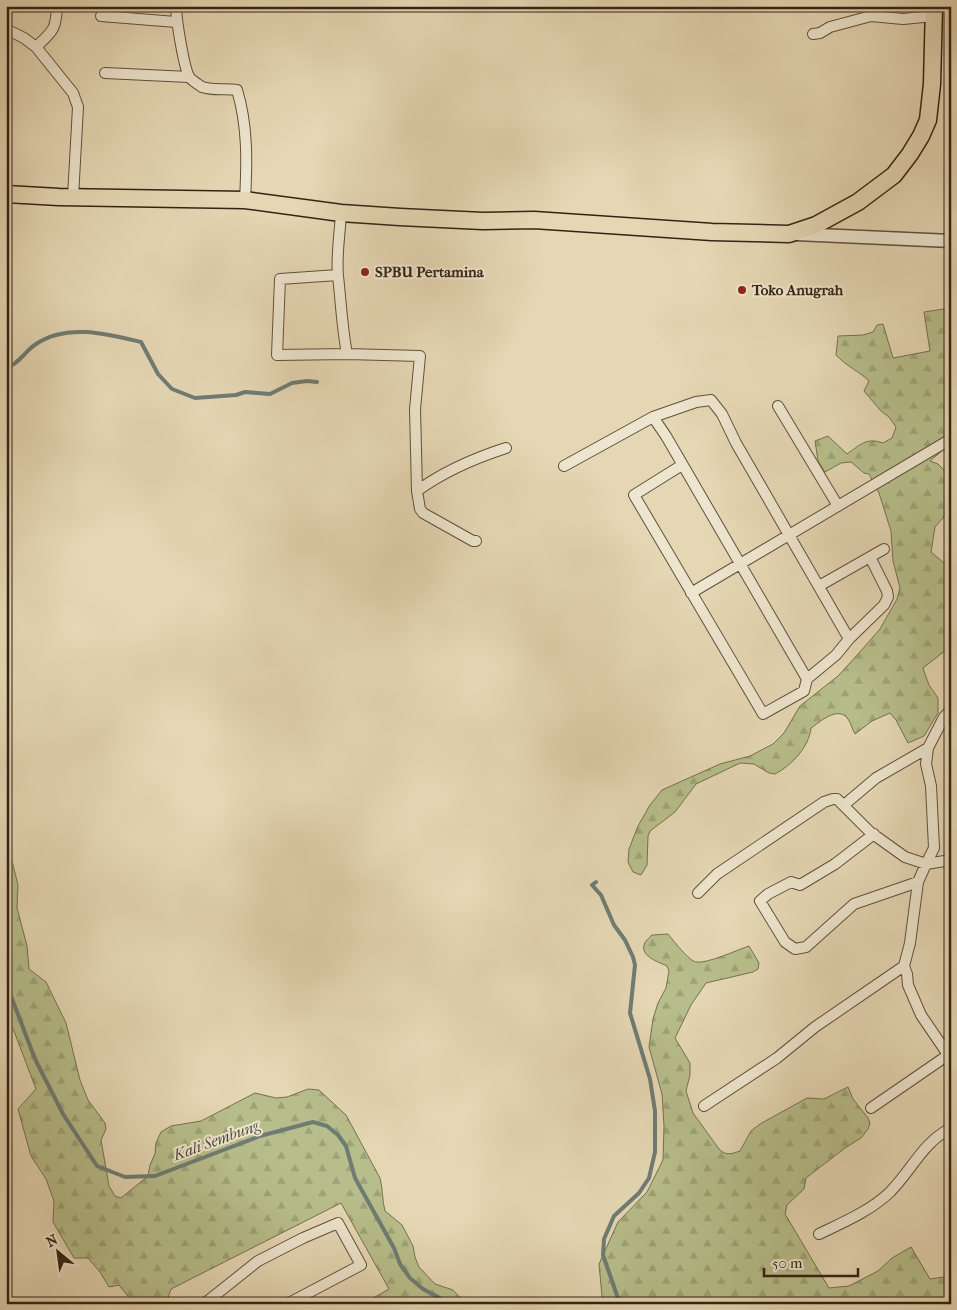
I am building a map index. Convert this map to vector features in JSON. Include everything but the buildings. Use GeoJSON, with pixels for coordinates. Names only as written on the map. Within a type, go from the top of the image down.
{"type":"FeatureCollection","features":[{"type":"Feature","properties":{"kind":"main road"},"geometry":{"type":"LineString","coordinates":[[6,194],[245,200],[341,213],[483,220],[534,220],[712,232],[789,234],[816,225],[858,202],[894,174],[910,154],[928,120],[932,84],[934,11]]}},
{"type":"Feature","properties":{"kind":"street"},"geometry":{"type":"LineString","coordinates":[[36,47],[52,32],[57,6]]}},
{"type":"Feature","properties":{"kind":"street"},"geometry":{"type":"LineString","coordinates":[[176,6],[176,22],[189,77]]}},
{"type":"Feature","properties":{"kind":"street"},"geometry":{"type":"LineString","coordinates":[[813,34],[820,33],[830,27],[870,16],[903,20],[934,11]]}},
{"type":"Feature","properties":{"kind":"street"},"geometry":{"type":"LineString","coordinates":[[101,16],[176,22]]}},
{"type":"Feature","properties":{"kind":"street"},"geometry":{"type":"LineString","coordinates":[[6,29],[24,38],[36,47],[74,93],[78,107],[73,197]]}},
{"type":"Feature","properties":{"kind":"street"},"geometry":{"type":"LineString","coordinates":[[105,73],[189,77],[201,86],[213,90],[226,88],[237,90],[242,109],[247,153],[245,200]]}},
{"type":"Feature","properties":{"kind":"street"},"geometry":{"type":"LineString","coordinates":[[341,213],[338,276],[347,354]]}},
{"type":"Feature","properties":{"kind":"street"},"geometry":{"type":"LineString","coordinates":[[789,234],[951,241]]}},
{"type":"Feature","properties":{"kind":"street"},"geometry":{"type":"LineString","coordinates":[[338,276],[280,279],[277,355],[420,356],[415,409],[417,491],[420,509],[423,513],[476,541]]}},
{"type":"Feature","properties":{"kind":"street"},"geometry":{"type":"LineString","coordinates":[[564,466],[653,417],[696,402],[711,400],[722,414],[736,443],[849,639]]}},
{"type":"Feature","properties":{"kind":"street"},"geometry":{"type":"LineString","coordinates":[[778,406],[838,506]]}},
{"type":"Feature","properties":{"kind":"street"},"geometry":{"type":"LineString","coordinates":[[653,417],[807,679]]}},
{"type":"Feature","properties":{"kind":"street"},"geometry":{"type":"LineString","coordinates":[[691,593],[738,563],[948,442]]}},
{"type":"Feature","properties":{"kind":"street"},"geometry":{"type":"LineString","coordinates":[[417,491],[433,480],[487,454],[506,448]]}},
{"type":"Feature","properties":{"kind":"street"},"geometry":{"type":"LineString","coordinates":[[682,465],[634,494],[762,714],[804,691],[807,679],[836,655],[849,639],[884,605],[888,596],[887,591],[870,557]]}},
{"type":"Feature","properties":{"kind":"street"},"geometry":{"type":"LineString","coordinates":[[819,586],[884,549]]}},
{"type":"Feature","properties":{"kind":"street"},"geometry":{"type":"LineString","coordinates":[[871,1108],[950,1056],[921,1015],[908,985],[904,966],[910,943],[918,882],[934,848],[932,786],[926,764],[928,748],[944,717],[951,710]]}},
{"type":"Feature","properties":{"kind":"street"},"geometry":{"type":"LineString","coordinates":[[844,805],[876,778],[928,748]]}},
{"type":"Feature","properties":{"kind":"street"},"geometry":{"type":"LineString","coordinates":[[698,893],[717,874],[824,802],[833,799],[837,799],[874,834],[905,858],[926,864],[951,860]]}},
{"type":"Feature","properties":{"kind":"street"},"geometry":{"type":"LineString","coordinates":[[874,834],[828,869],[800,885],[791,882],[768,894],[760,902],[785,942],[795,948],[806,948],[854,904],[918,882]]}},
{"type":"Feature","properties":{"kind":"street"},"geometry":{"type":"LineString","coordinates":[[704,1106],[778,1058],[815,1027],[904,966]]}},
{"type":"Feature","properties":{"kind":"street"},"geometry":{"type":"LineString","coordinates":[[819,1234],[850,1220],[877,1204],[911,1168],[926,1146],[940,1134],[951,1128]]}},
{"type":"Feature","properties":{"kind":"street"},"geometry":{"type":"LineString","coordinates":[[204,1304],[258,1261],[338,1223],[361,1265],[287,1304]]}},
{"type":"Feature","properties":{"kind":"green space"},"geometry":{"type":"Polygon","coordinates":[[[944,309],[951,319],[951,443],[930,461],[938,464],[951,477],[951,501],[943,518],[935,527],[931,552],[951,569],[951,656],[946,650],[923,668],[929,685],[938,698],[938,713],[924,736],[908,743],[896,720],[890,713],[872,721],[855,734],[844,715],[834,714],[811,728],[807,742],[799,755],[788,766],[775,774],[769,773],[754,764],[740,763],[696,784],[675,812],[650,831],[648,836],[647,865],[641,875],[633,872],[628,862],[629,849],[638,826],[650,805],[662,790],[720,764],[750,756],[773,744],[784,733],[800,706],[838,676],[880,629],[897,599],[900,588],[893,561],[891,531],[879,493],[869,474],[864,473],[851,462],[841,463],[825,472],[818,461],[815,441],[828,436],[847,454],[868,441],[883,443],[892,438],[896,427],[864,391],[869,381],[836,355],[838,336],[863,335],[873,332],[877,325],[883,324],[893,358],[930,351],[924,312],[944,309]]]}},
{"type":"Feature","properties":{"kind":"green space"},"geometry":{"type":"Polygon","coordinates":[[[6,850],[11,857],[18,885],[17,908],[27,946],[29,969],[46,982],[66,1023],[80,1080],[88,1100],[105,1123],[106,1129],[101,1140],[109,1186],[115,1196],[121,1198],[148,1176],[155,1154],[156,1143],[161,1132],[171,1126],[201,1121],[255,1093],[276,1098],[287,1097],[308,1089],[319,1090],[346,1115],[380,1178],[385,1211],[402,1225],[413,1246],[419,1267],[435,1284],[453,1290],[466,1304],[363,1304],[389,1289],[341,1203],[171,1289],[166,1304],[134,1304],[119,1285],[109,1287],[100,1272],[88,1258],[74,1258],[53,1222],[54,1201],[46,1179],[31,1156],[18,1109],[36,1089],[6,1010],[6,850]]]}},
{"type":"Feature","properties":{"kind":"green space"},"geometry":{"type":"Polygon","coordinates":[[[668,934],[685,954],[696,962],[714,959],[749,946],[759,963],[758,969],[753,972],[706,983],[691,1005],[675,1038],[690,1063],[690,1075],[686,1091],[693,1113],[719,1149],[729,1154],[740,1151],[751,1131],[760,1124],[807,1098],[824,1099],[848,1087],[853,1099],[868,1118],[870,1123],[868,1129],[861,1138],[806,1178],[804,1189],[787,1205],[785,1214],[829,1288],[849,1286],[878,1271],[892,1258],[911,1247],[930,1279],[951,1276],[951,1304],[605,1304],[602,1296],[599,1264],[618,1222],[647,1192],[663,1160],[664,1126],[662,1094],[649,1047],[653,1019],[658,1003],[666,988],[669,971],[667,966],[651,959],[645,953],[644,945],[652,935],[668,934]]]}},
{"type":"Feature","properties":{"kind":"waterway"},"geometry":{"type":"LineString","coordinates":[[6,368],[15,364],[36,344],[48,338],[74,332],[88,332],[141,342],[158,374],[172,389],[195,398],[236,395],[245,392],[270,394],[292,383],[317,382]]}},
{"type":"Feature","properties":{"kind":"waterway"},"geometry":{"type":"LineString","coordinates":[[596,882],[592,885],[601,895],[614,925],[625,940],[633,957],[635,965],[630,1013],[650,1079],[655,1111],[655,1152],[649,1178],[639,1193],[614,1216],[604,1239],[603,1255],[620,1304]]}},
{"type":"Feature","properties":{"kind":"waterway","name":"Kali Sembung"},"geometry":{"type":"LineString","coordinates":[[6,983],[35,1059],[63,1114],[97,1166],[125,1177],[155,1176],[260,1136],[313,1122],[327,1126],[338,1135],[346,1146],[355,1178],[394,1248],[400,1264],[410,1278],[423,1289],[451,1304]]}},
{"type":"Feature","properties":{"kind":"place","name":"SPBU Pertamina"},"geometry":{"type":"Point","coordinates":[365,272]}},
{"type":"Feature","properties":{"kind":"place","name":"Toko Anugrah"},"geometry":{"type":"Point","coordinates":[742,290]}}]}
